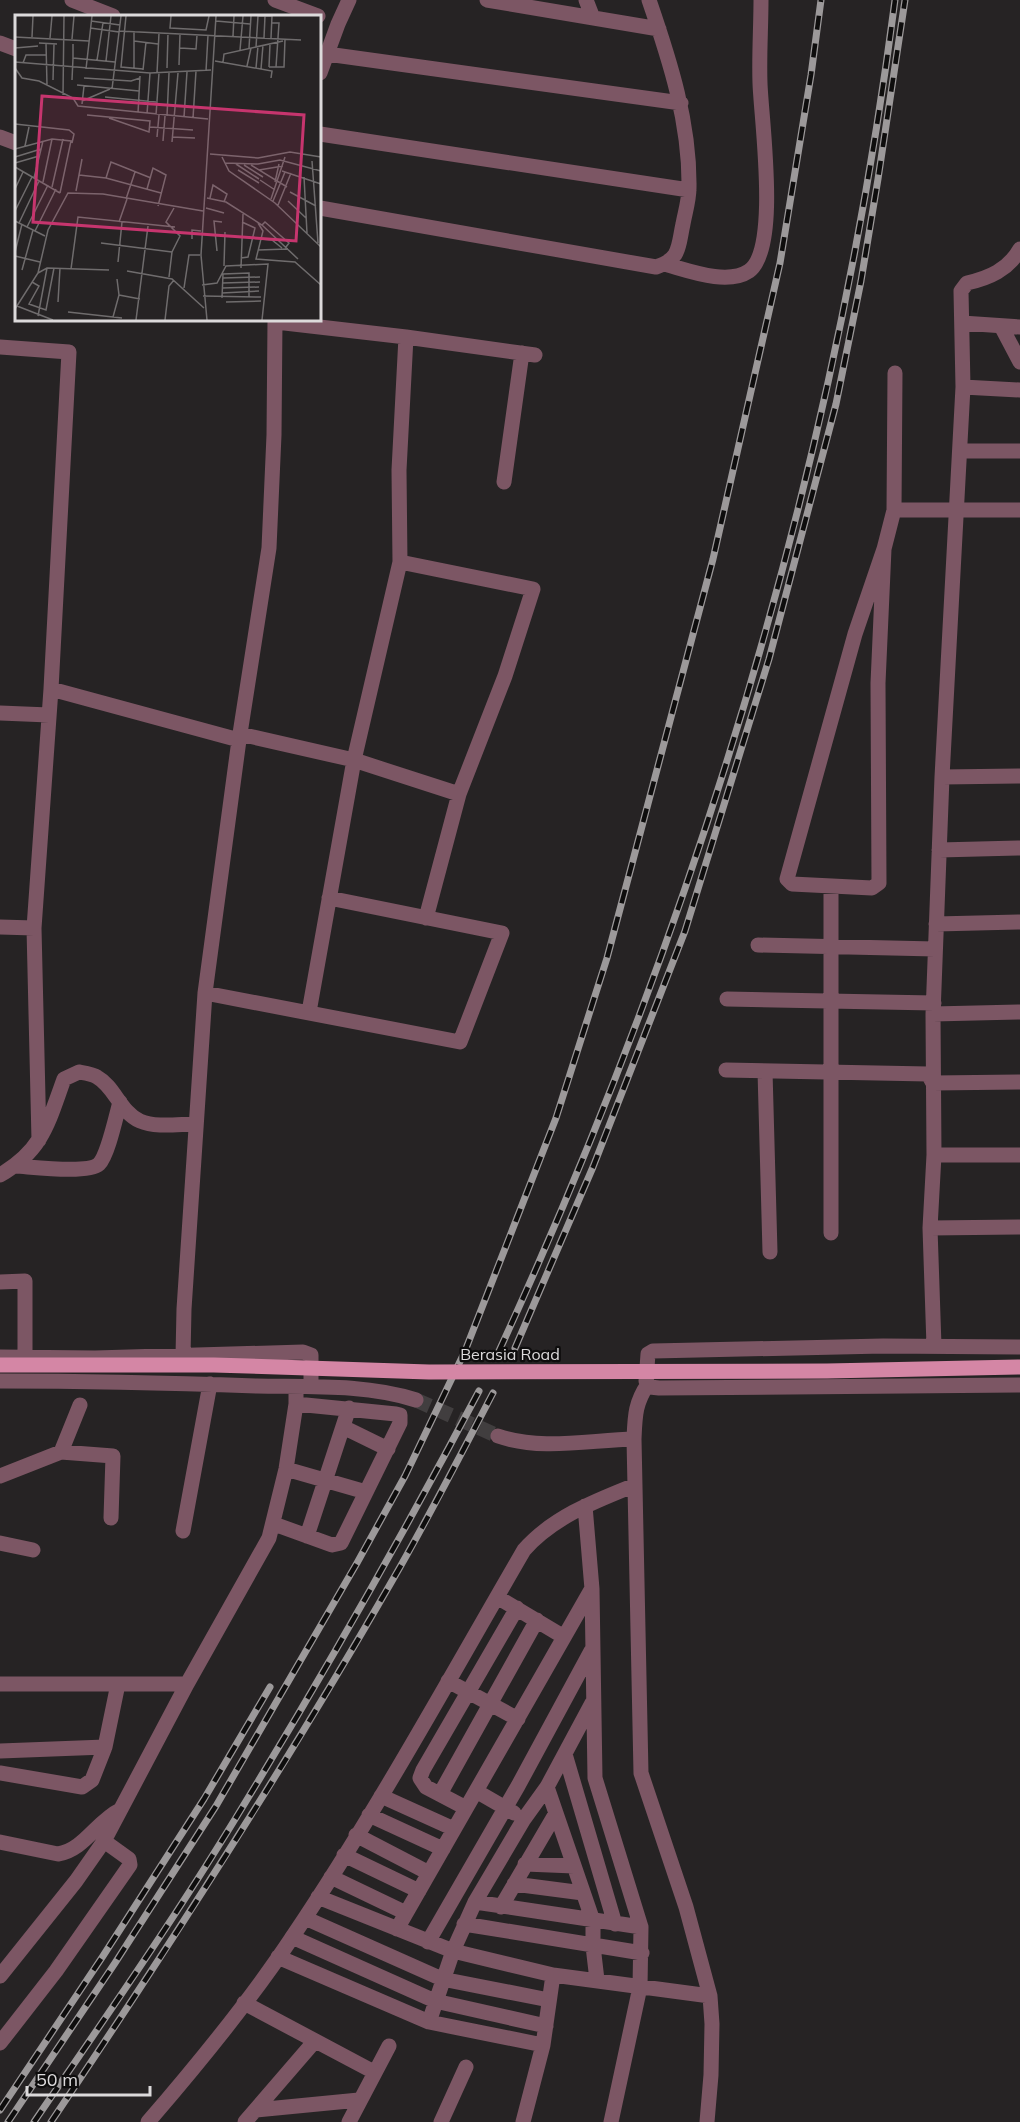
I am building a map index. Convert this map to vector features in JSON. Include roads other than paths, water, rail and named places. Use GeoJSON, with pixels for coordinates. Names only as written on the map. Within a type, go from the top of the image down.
{"type":"FeatureCollection","features":[{"type":"Feature","properties":{"kind":"main road","name":"Berasia Road"},"geometry":{"type":"LineString","coordinates":[[0,1365],[214,1365],[423,1372],[827,1371],[1020,1366]]}},
{"type":"Feature","properties":{"kind":"street"},"geometry":{"type":"LineString","coordinates":[[72,0],[110,15]]}},
{"type":"Feature","properties":{"kind":"street"},"geometry":{"type":"LineString","coordinates":[[276,0],[314,15]]}},
{"type":"Feature","properties":{"kind":"street"},"geometry":{"type":"LineString","coordinates":[[321,70],[349,0]]}},
{"type":"Feature","properties":{"kind":"street"},"geometry":{"type":"LineString","coordinates":[[487,0],[536,4],[593,18],[659,28]]}},
{"type":"Feature","properties":{"kind":"street"},"geometry":{"type":"LineString","coordinates":[[586,0],[593,18]]}},
{"type":"Feature","properties":{"kind":"street"},"geometry":{"type":"LineString","coordinates":[[321,208],[656,267],[664,264],[676,255],[689,190],[687,142],[681,103],[649,0]]}},
{"type":"Feature","properties":{"kind":"street"},"geometry":{"type":"LineString","coordinates":[[664,264],[716,277],[735,276],[749,270],[759,257],[765,237],[766,202],[760,81],[762,0]]}},
{"type":"Feature","properties":{"kind":"street"},"geometry":{"type":"LineString","coordinates":[[321,18],[338,24]]}},
{"type":"Feature","properties":{"kind":"street"},"geometry":{"type":"LineString","coordinates":[[0,43],[15,49]]}},
{"type":"Feature","properties":{"kind":"street"},"geometry":{"type":"LineString","coordinates":[[327,54],[681,103]]}},
{"type":"Feature","properties":{"kind":"street"},"geometry":{"type":"LineString","coordinates":[[321,134],[689,190]]}},
{"type":"Feature","properties":{"kind":"street"},"geometry":{"type":"LineString","coordinates":[[0,137],[15,143]]}},
{"type":"Feature","properties":{"kind":"street"},"geometry":{"type":"LineString","coordinates":[[934,1346],[930,1228],[934,1155],[933,1009],[942,777],[961,452],[963,387],[961,291],[967,283],[987,279],[1008,264],[1020,249]]}},
{"type":"Feature","properties":{"kind":"street"},"geometry":{"type":"LineString","coordinates":[[183,1356],[205,993],[239,737],[269,549],[276,321],[529,354],[504,482]]}},
{"type":"Feature","properties":{"kind":"street"},"geometry":{"type":"LineString","coordinates":[[962,324],[1020,327]]}},
{"type":"Feature","properties":{"kind":"street"},"geometry":{"type":"LineString","coordinates":[[1001,326],[1020,362]]}},
{"type":"Feature","properties":{"kind":"street"},"geometry":{"type":"LineString","coordinates":[[309,1012],[354,760],[400,562],[399,470],[406,337]]}},
{"type":"Feature","properties":{"kind":"street"},"geometry":{"type":"LineString","coordinates":[[0,347],[69,352],[51,689],[34,928],[39,1140]]}},
{"type":"Feature","properties":{"kind":"street"},"geometry":{"type":"LineString","coordinates":[[884,549],[877,724],[879,883],[872,888],[792,884],[787,879],[855,634],[884,549],[894,510],[895,373]]}},
{"type":"Feature","properties":{"kind":"street"},"geometry":{"type":"LineString","coordinates":[[963,387],[1020,390]]}},
{"type":"Feature","properties":{"kind":"street"},"geometry":{"type":"LineString","coordinates":[[961,452],[1020,451]]}},
{"type":"Feature","properties":{"kind":"street"},"geometry":{"type":"LineString","coordinates":[[894,510],[1020,510]]}},
{"type":"Feature","properties":{"kind":"street"},"geometry":{"type":"LineString","coordinates":[[400,562],[533,589],[505,676],[459,794],[426,918]]}},
{"type":"Feature","properties":{"kind":"street"},"geometry":{"type":"LineString","coordinates":[[51,689],[239,737],[354,760],[459,794]]}},
{"type":"Feature","properties":{"kind":"street"},"geometry":{"type":"LineString","coordinates":[[0,713],[49,715]]}},
{"type":"Feature","properties":{"kind":"street"},"geometry":{"type":"LineString","coordinates":[[942,777],[1020,776]]}},
{"type":"Feature","properties":{"kind":"street"},"geometry":{"type":"LineString","coordinates":[[939,850],[1020,848]]}},
{"type":"Feature","properties":{"kind":"street"},"geometry":{"type":"LineString","coordinates":[[831,887],[831,1233]]}},
{"type":"Feature","properties":{"kind":"street"},"geometry":{"type":"LineString","coordinates":[[205,993],[460,1042],[502,933],[329,898]]}},
{"type":"Feature","properties":{"kind":"street"},"geometry":{"type":"LineString","coordinates":[[936,924],[1020,922]]}},
{"type":"Feature","properties":{"kind":"street"},"geometry":{"type":"LineString","coordinates":[[0,927],[34,928]]}},
{"type":"Feature","properties":{"kind":"street"},"geometry":{"type":"LineString","coordinates":[[758,945],[935,949]]}},
{"type":"Feature","properties":{"kind":"street"},"geometry":{"type":"LineString","coordinates":[[727,999],[832,1000],[933,1009],[1020,1012]]}},
{"type":"Feature","properties":{"kind":"street"},"geometry":{"type":"LineString","coordinates":[[726,1070],[928,1074],[933,1083]]}},
{"type":"Feature","properties":{"kind":"street"},"geometry":{"type":"LineString","coordinates":[[765,1071],[770,1252]]}},
{"type":"Feature","properties":{"kind":"street"},"geometry":{"type":"LineString","coordinates":[[0,1175],[16,1166],[33,1150],[46,1128],[64,1079],[79,1072],[98,1077],[128,1113],[140,1121],[156,1124],[196,1124]]}},
{"type":"Feature","properties":{"kind":"street"},"geometry":{"type":"LineString","coordinates":[[933,1083],[1020,1082]]}},
{"type":"Feature","properties":{"kind":"street"},"geometry":{"type":"LineString","coordinates":[[16,1166],[87,1170],[98,1165],[104,1155],[120,1102]]}},
{"type":"Feature","properties":{"kind":"street"},"geometry":{"type":"LineString","coordinates":[[934,1155],[1020,1155]]}},
{"type":"Feature","properties":{"kind":"street"},"geometry":{"type":"LineString","coordinates":[[930,1228],[1020,1227]]}},
{"type":"Feature","properties":{"kind":"street"},"geometry":{"type":"LineString","coordinates":[[0,1282],[25,1281],[25,1357]]}},
{"type":"Feature","properties":{"kind":"street"},"geometry":{"type":"LineString","coordinates":[[1020,1347],[934,1346],[653,1351],[648,1354],[646,1381],[650,1387],[659,1388],[1020,1385]]}},
{"type":"Feature","properties":{"kind":"street"},"geometry":{"type":"LineString","coordinates":[[0,1357],[183,1356],[303,1352],[311,1355],[312,1378],[302,1386],[296,1404],[286,1469],[274,1524],[263,1551],[187,1684],[104,1841],[76,1881],[0,1976]]}},
{"type":"Feature","properties":{"kind":"street"},"geometry":{"type":"LineString","coordinates":[[0,1381],[120,1381],[302,1386],[390,1393],[416,1400]]}},
{"type":"Feature","properties":{"kind":"street"},"geometry":{"type":"LineString","coordinates":[[183,1531],[210,1384]]}},
{"type":"Feature","properties":{"kind":"street"},"geometry":{"type":"LineString","coordinates":[[648,1384],[635,1409],[634,1438],[641,1773],[686,1907],[710,1996],[711,2075],[707,2122]]}},
{"type":"Feature","properties":{"kind":"street"},"geometry":{"type":"LineString","coordinates":[[274,1524],[332,1545],[341,1543],[400,1423],[399,1415],[296,1404]]}},
{"type":"Feature","properties":{"kind":"street"},"geometry":{"type":"LineString","coordinates":[[62,1452],[80,1405]]}},
{"type":"Feature","properties":{"kind":"street"},"geometry":{"type":"LineString","coordinates":[[307,1536],[349,1408]]}},
{"type":"Feature","properties":{"kind":"street"},"geometry":{"type":"LineString","coordinates":[[343,1427],[388,1449]]}},
{"type":"Feature","properties":{"kind":"street"},"geometry":{"type":"LineString","coordinates":[[498,1436],[516,1442],[549,1444],[634,1438]]}},
{"type":"Feature","properties":{"kind":"street"},"geometry":{"type":"LineString","coordinates":[[0,1476],[62,1452],[113,1456],[111,1518]]}},
{"type":"Feature","properties":{"kind":"street"},"geometry":{"type":"LineString","coordinates":[[286,1469],[366,1492]]}},
{"type":"Feature","properties":{"kind":"street"},"geometry":{"type":"LineString","coordinates":[[148,2122],[244,2003],[305,1918],[381,1796],[524,1550],[534,1538],[549,1527],[585,1506],[635,1485]]}},
{"type":"Feature","properties":{"kind":"street"},"geometry":{"type":"LineString","coordinates":[[585,1506],[592,1589],[595,1778],[641,1927],[640,1987],[611,2122]]}},
{"type":"Feature","properties":{"kind":"street"},"geometry":{"type":"LineString","coordinates":[[0,1543],[33,1551]]}},
{"type":"Feature","properties":{"kind":"street"},"geometry":{"type":"LineString","coordinates":[[397,1929],[592,1589]]}},
{"type":"Feature","properties":{"kind":"street"},"geometry":{"type":"LineString","coordinates":[[497,1597],[564,1637]]}},
{"type":"Feature","properties":{"kind":"street"},"geometry":{"type":"LineString","coordinates":[[466,1808],[426,1787],[420,1778],[517,1608]]}},
{"type":"Feature","properties":{"kind":"street"},"geometry":{"type":"LineString","coordinates":[[440,1794],[537,1620]]}},
{"type":"Feature","properties":{"kind":"street"},"geometry":{"type":"LineString","coordinates":[[428,1942],[593,1648]]}},
{"type":"Feature","properties":{"kind":"street"},"geometry":{"type":"LineString","coordinates":[[448,1681],[518,1719]]}},
{"type":"Feature","properties":{"kind":"street"},"geometry":{"type":"LineString","coordinates":[[0,1684],[187,1684]]}},
{"type":"Feature","properties":{"kind":"street"},"geometry":{"type":"LineString","coordinates":[[0,1773],[82,1787],[92,1780],[105,1747],[118,1684]]}},
{"type":"Feature","properties":{"kind":"street"},"geometry":{"type":"LineString","coordinates":[[429,2022],[442,1979],[475,1902],[524,1819],[547,1787],[593,1701]]}},
{"type":"Feature","properties":{"kind":"street"},"geometry":{"type":"LineString","coordinates":[[0,1751],[105,1747]]}},
{"type":"Feature","properties":{"kind":"street"},"geometry":{"type":"LineString","coordinates":[[565,1754],[615,1924]]}},
{"type":"Feature","properties":{"kind":"street"},"geometry":{"type":"LineString","coordinates":[[547,1787],[593,1921],[597,1980]]}},
{"type":"Feature","properties":{"kind":"street"},"geometry":{"type":"LineString","coordinates":[[477,1791],[524,1819]]}},
{"type":"Feature","properties":{"kind":"street"},"geometry":{"type":"LineString","coordinates":[[381,1796],[454,1829]]}},
{"type":"Feature","properties":{"kind":"street"},"geometry":{"type":"LineString","coordinates":[[0,1842],[58,1854],[66,1853],[76,1847],[102,1821],[120,1810]]}},
{"type":"Feature","properties":{"kind":"street"},"geometry":{"type":"LineString","coordinates":[[501,1907],[556,1813]]}},
{"type":"Feature","properties":{"kind":"street"},"geometry":{"type":"LineString","coordinates":[[369,1815],[443,1849]]}},
{"type":"Feature","properties":{"kind":"street"},"geometry":{"type":"LineString","coordinates":[[357,1835],[429,1873]]}},
{"type":"Feature","properties":{"kind":"street"},"geometry":{"type":"LineString","coordinates":[[0,2043],[56,1971],[130,1865],[129,1859],[104,1841]]}},
{"type":"Feature","properties":{"kind":"street"},"geometry":{"type":"LineString","coordinates":[[538,1844],[567,1845]]}},
{"type":"Feature","properties":{"kind":"street"},"geometry":{"type":"LineString","coordinates":[[344,1855],[419,1891]]}},
{"type":"Feature","properties":{"kind":"street"},"geometry":{"type":"LineString","coordinates":[[525,1864],[574,1866]]}},
{"type":"Feature","properties":{"kind":"street"},"geometry":{"type":"LineString","coordinates":[[331,1877],[406,1913]]}},
{"type":"Feature","properties":{"kind":"street"},"geometry":{"type":"LineString","coordinates":[[514,1884],[584,1893]]}},
{"type":"Feature","properties":{"kind":"street"},"geometry":{"type":"LineString","coordinates":[[318,1897],[453,1952],[553,1975],[710,1996]]}},
{"type":"Feature","properties":{"kind":"street"},"geometry":{"type":"LineString","coordinates":[[475,1902],[641,1927]]}},
{"type":"Feature","properties":{"kind":"street"},"geometry":{"type":"LineString","coordinates":[[305,1918],[442,1979],[549,2000]]}},
{"type":"Feature","properties":{"kind":"street"},"geometry":{"type":"LineString","coordinates":[[464,1924],[642,1953]]}},
{"type":"Feature","properties":{"kind":"street"},"geometry":{"type":"LineString","coordinates":[[292,1937],[435,2001],[546,2026]]}},
{"type":"Feature","properties":{"kind":"street"},"geometry":{"type":"LineString","coordinates":[[278,1957],[429,2022],[543,2045]]}},
{"type":"Feature","properties":{"kind":"street"},"geometry":{"type":"LineString","coordinates":[[523,2122],[543,2045],[553,1975]]}},
{"type":"Feature","properties":{"kind":"street"},"geometry":{"type":"LineString","coordinates":[[244,2003],[374,2072]]}},
{"type":"Feature","properties":{"kind":"street"},"geometry":{"type":"LineString","coordinates":[[245,2122],[314,2042]]}},
{"type":"Feature","properties":{"kind":"street"},"geometry":{"type":"LineString","coordinates":[[349,2122],[389,2046]]}},
{"type":"Feature","properties":{"kind":"street"},"geometry":{"type":"LineString","coordinates":[[441,2122],[466,2067]]}},
{"type":"Feature","properties":{"kind":"street"},"geometry":{"type":"LineString","coordinates":[[256,2110],[359,2100]]}},
{"type":"Feature","properties":{"kind":"tunnel"},"geometry":{"type":"LineString","coordinates":[[416,1400],[498,1436]]}},
{"type":"Feature","properties":{"kind":"railway"},"geometry":{"type":"LineString","coordinates":[[8,2122],[115,1963],[216,1806],[405,1476],[465,1351],[556,1118],[607,958],[713,559],[780,263],[821,0]]}},
{"type":"Feature","properties":{"kind":"railway"},"geometry":{"type":"LineString","coordinates":[[499,1351],[570,1189],[636,1025],[695,858],[748,690],[795,521],[835,349],[869,175],[895,0]]}},
{"type":"Feature","properties":{"kind":"railway"},"geometry":{"type":"LineString","coordinates":[[515,1348],[593,1167],[685,931],[769,659],[836,404],[861,281],[905,0]]}},
{"type":"Feature","properties":{"kind":"railway"},"geometry":{"type":"LineString","coordinates":[[34,2122],[163,1932],[237,1816],[361,1605],[479,1391]]}},
{"type":"Feature","properties":{"kind":"railway"},"geometry":{"type":"LineString","coordinates":[[51,2122],[140,1989],[311,1719],[405,1558],[493,1393]]}},
{"type":"Feature","properties":{"kind":"railway"},"geometry":{"type":"LineString","coordinates":[[0,2110],[204,1799],[270,1687]]}}]}
